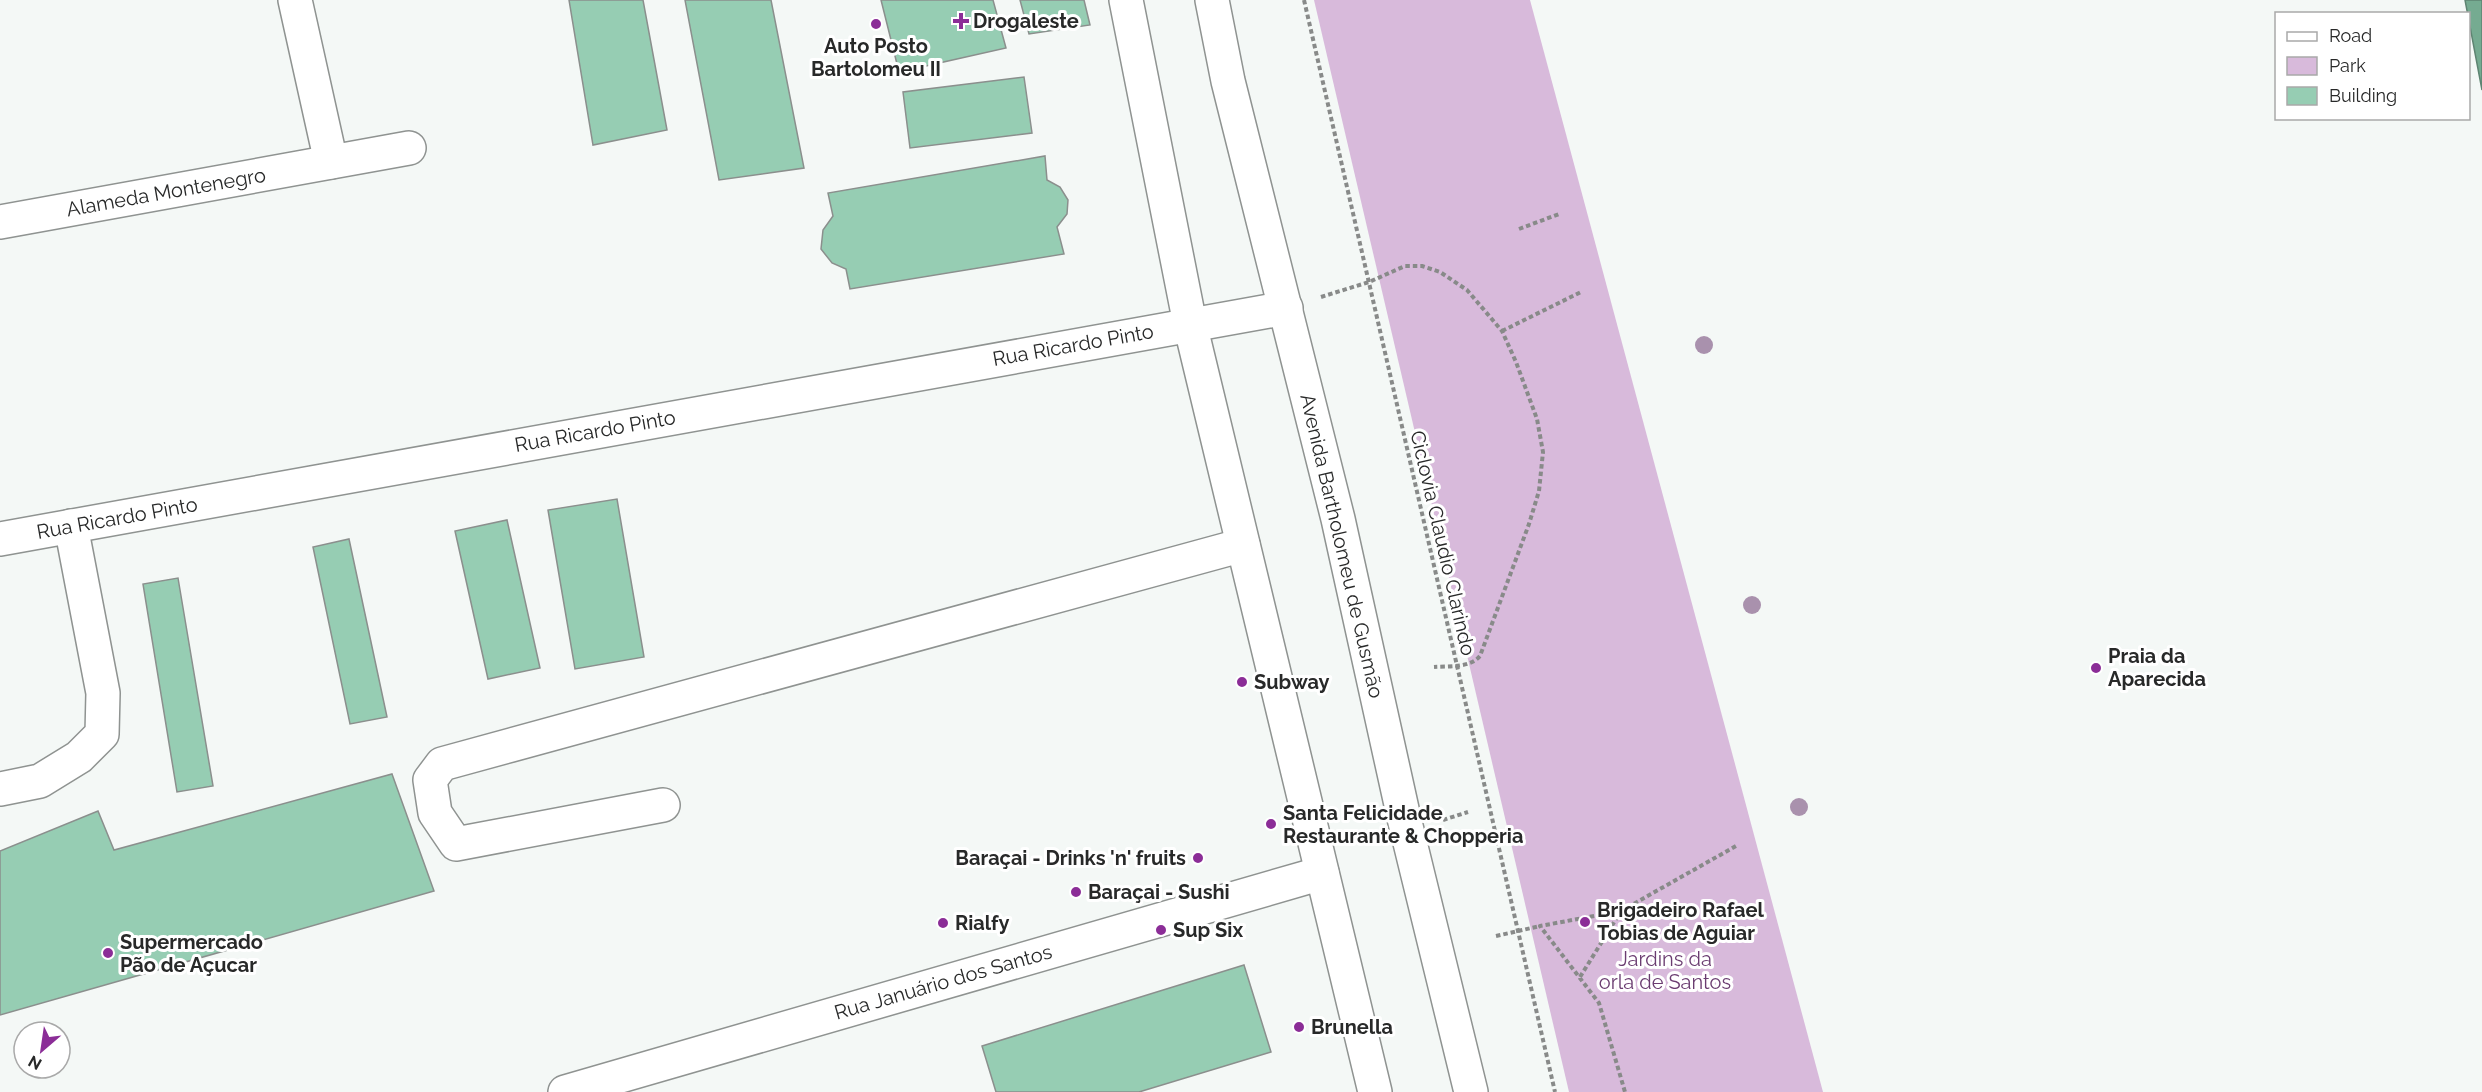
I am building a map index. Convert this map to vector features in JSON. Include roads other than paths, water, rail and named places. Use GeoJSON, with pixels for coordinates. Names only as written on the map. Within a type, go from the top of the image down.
{"type":"FeatureCollection","features":[{"type":"Feature","properties":{"kind":"main road"},"geometry":{"type":"LineString","coordinates":[[295,0],[332,162]]}},
{"type":"Feature","properties":{"kind":"main road"},"geometry":{"type":"LineString","coordinates":[[1126,0],[1190,324],[1375,1092]]}},
{"type":"Feature","properties":{"kind":"main road","name":"Avenida Bartholomeu de Gusmão"},"geometry":{"type":"LineString","coordinates":[[1212,0],[1228,81],[1338,519],[1404,818],[1471,1092]]}},
{"type":"Feature","properties":{"kind":"main road","name":"Alameda Montenegro"},"geometry":{"type":"LineString","coordinates":[[0,222],[409,148]]}},
{"type":"Feature","properties":{"kind":"main road","name":"Rua Ricardo Pinto"},"geometry":{"type":"LineString","coordinates":[[0,539],[1286,308]]}},
{"type":"Feature","properties":{"kind":"main road"},"geometry":{"type":"LineString","coordinates":[[0,789],[40,781],[80,757],[102,734],[103,693],[71,526]]}},
{"type":"Feature","properties":{"kind":"main road"},"geometry":{"type":"LineString","coordinates":[[663,805],[456,844],[435,813],[430,780],[442,764],[1243,545]]}},
{"type":"Feature","properties":{"kind":"main road","name":"Rua Januário dos Santos"},"geometry":{"type":"LineString","coordinates":[[565,1092],[1322,873]]}},
{"type":"Feature","properties":{"kind":"place","name":"Drogaleste"},"geometry":{"type":"Point","coordinates":[961,21]}},
{"type":"Feature","properties":{"kind":"place","name":"Auto Posto Bartolomeu II"},"geometry":{"type":"Point","coordinates":[876,24]}},
{"type":"Feature","properties":{"kind":"place","name":"Praia da Aparecida"},"geometry":{"type":"Point","coordinates":[2096,668]}},
{"type":"Feature","properties":{"kind":"place","name":"Subway"},"geometry":{"type":"Point","coordinates":[1242,682]}},
{"type":"Feature","properties":{"kind":"place","name":"Santa Felicidade Restaurante & Chopperia"},"geometry":{"type":"Point","coordinates":[1271,824]}},
{"type":"Feature","properties":{"kind":"place","name":"Baraçai - Drinks 'n' fruits"},"geometry":{"type":"Point","coordinates":[1198,858]}},
{"type":"Feature","properties":{"kind":"place","name":"Baraçai - Sushi"},"geometry":{"type":"Point","coordinates":[1076,892]}},
{"type":"Feature","properties":{"kind":"place","name":"Brigadeiro Rafael Tobias de Aguiar"},"geometry":{"type":"Point","coordinates":[1585,922]}},
{"type":"Feature","properties":{"kind":"place","name":"Rialfy"},"geometry":{"type":"Point","coordinates":[943,923]}},
{"type":"Feature","properties":{"kind":"place","name":"Sup Six"},"geometry":{"type":"Point","coordinates":[1161,930]}},
{"type":"Feature","properties":{"kind":"place","name":"Supermercado Pão de Açucar"},"geometry":{"type":"Point","coordinates":[108,953]}},
{"type":"Feature","properties":{"kind":"place","name":"Brunella"},"geometry":{"type":"Point","coordinates":[1299,1027]}},
{"type":"Feature","properties":{"kind":"park label","name":"Jardins da orla de Santos"},"geometry":{"type":"Point","coordinates":[1665,970]}}]}
